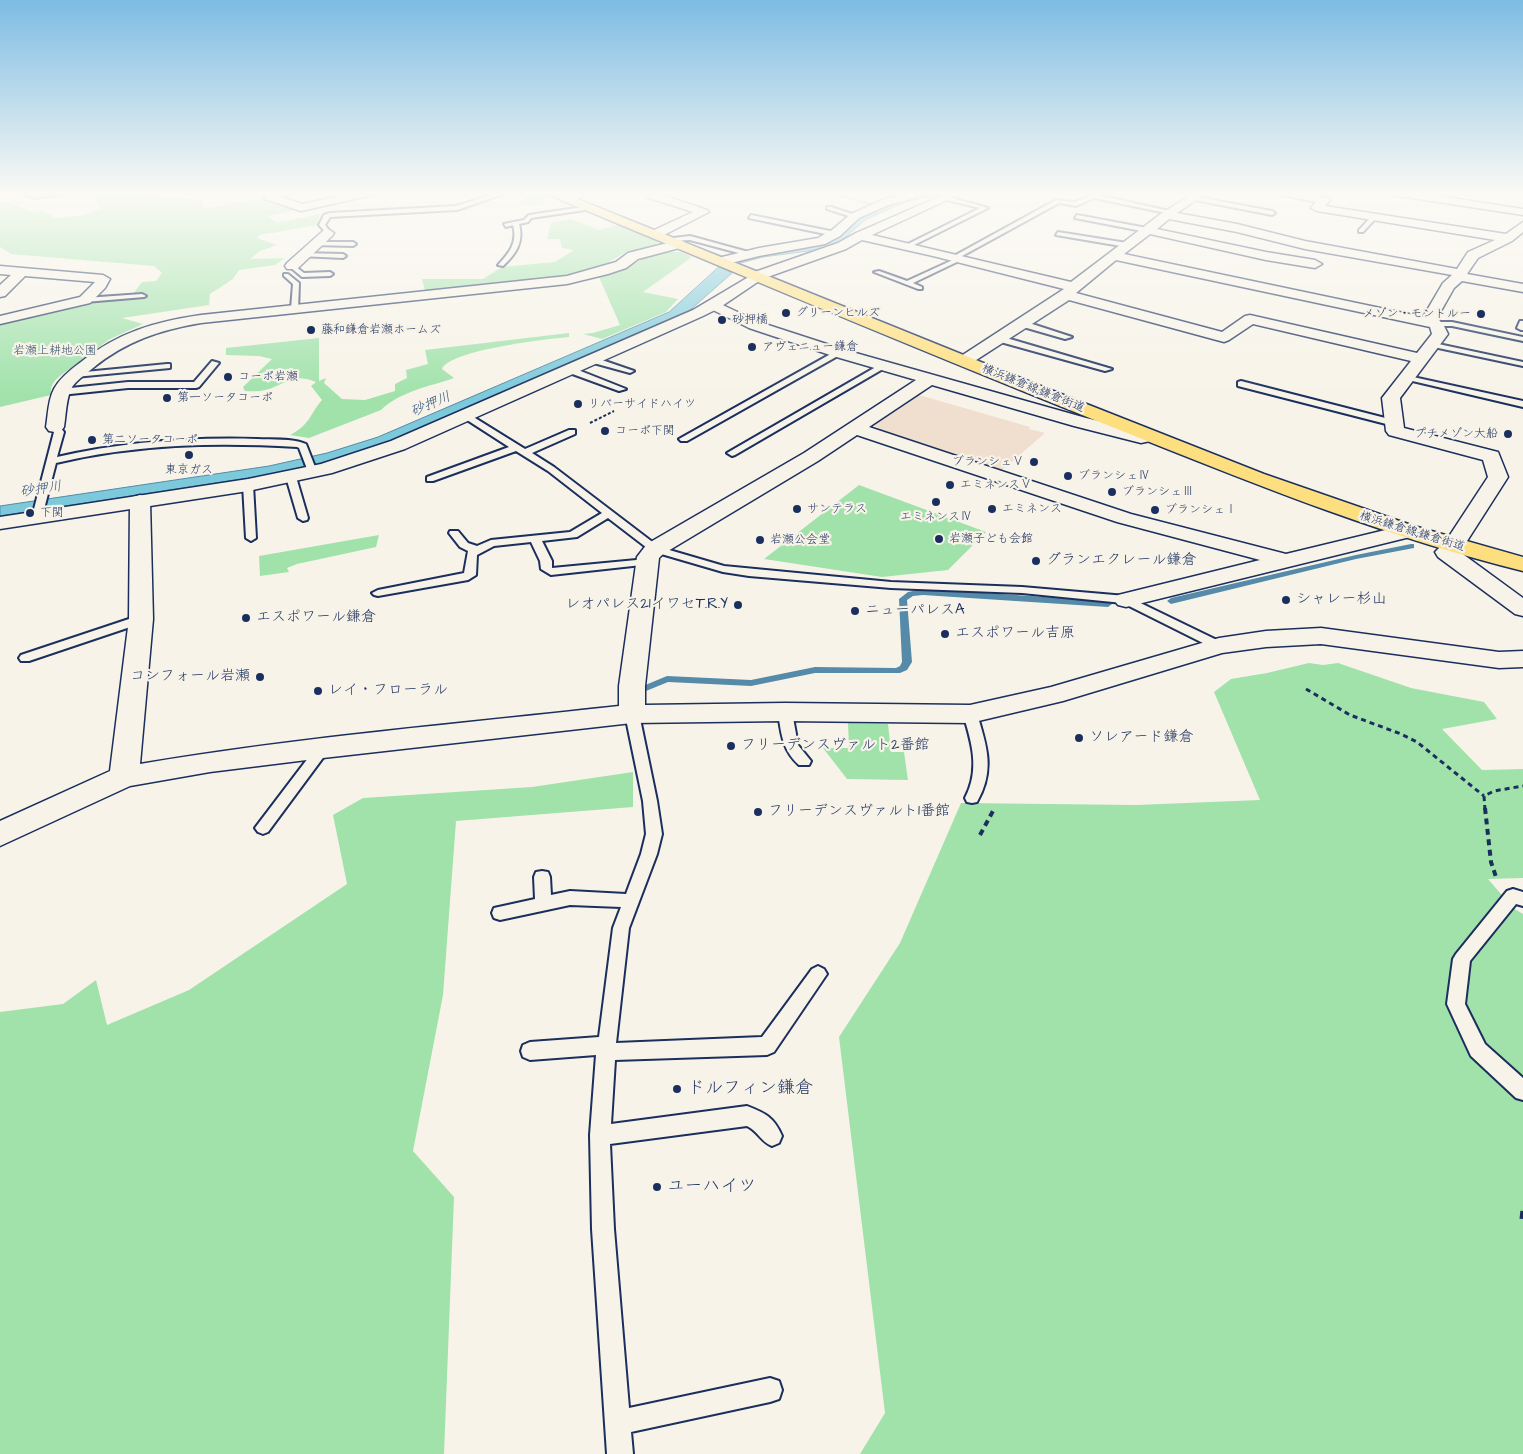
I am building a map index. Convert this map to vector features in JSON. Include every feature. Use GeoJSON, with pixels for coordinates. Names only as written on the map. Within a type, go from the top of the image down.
{"type":"FeatureCollection","features":[{"type":"Feature","properties":{"kind":"main road","name":"横浜鎌倉線;鎌倉街道"},"geometry":{"type":"LineString","coordinates":[[719,260],[1148,436],[1352,514],[1523,564]]}},
{"type":"Feature","properties":{"kind":"street"},"geometry":{"type":"LineString","coordinates":[[289,270],[298,260]]}},
{"type":"Feature","properties":{"kind":"street"},"geometry":{"type":"LineString","coordinates":[[56,426],[61,392],[66,383],[118,342],[155,327],[201,319],[295,309],[560,284],[621,265],[628,260]]}},
{"type":"Feature","properties":{"kind":"street"},"geometry":{"type":"LineString","coordinates":[[724,262],[731,260]]}},
{"type":"Feature","properties":{"kind":"street"},"geometry":{"type":"LineString","coordinates":[[0,523],[39,508],[140,501],[291,477],[388,449],[594,360],[714,305],[748,272],[797,260]]}},
{"type":"Feature","properties":{"kind":"street"},"geometry":{"type":"LineString","coordinates":[[965,260],[1224,337],[1250,319],[1421,359]]}},
{"type":"Feature","properties":{"kind":"street"},"geometry":{"type":"LineString","coordinates":[[964,361],[1070,291],[1109,260]]}},
{"type":"Feature","properties":{"kind":"street"},"geometry":{"type":"LineString","coordinates":[[1132,260],[1436,324]]}},
{"type":"Feature","properties":{"kind":"street"},"geometry":{"type":"LineString","coordinates":[[1290,260],[1310,264],[1321,264],[1325,260]]}},
{"type":"Feature","properties":{"kind":"street"},"geometry":{"type":"LineString","coordinates":[[1383,260],[1523,288]]}},
{"type":"Feature","properties":{"kind":"street"},"geometry":{"type":"LineString","coordinates":[[1470,260],[1460,275],[1448,286],[1429,319],[1436,324],[1440,334],[1391,398],[1395,431],[1491,456],[1498,477],[1454,545],[1446,552],[1523,609]]}},
{"type":"Feature","properties":{"kind":"street"},"geometry":{"type":"LineString","coordinates":[[0,270],[103,279],[100,285],[85,300],[0,320]]}},
{"type":"Feature","properties":{"kind":"street"},"geometry":{"type":"LineString","coordinates":[[0,293],[22,272]]}},
{"type":"Feature","properties":{"kind":"street"},"geometry":{"type":"LineString","coordinates":[[412,279],[414,297]]}},
{"type":"Feature","properties":{"kind":"street"},"geometry":{"type":"LineString","coordinates":[[714,305],[754,326],[839,353],[1080,422],[1142,438],[1148,436]]}},
{"type":"Feature","properties":{"kind":"street"},"geometry":{"type":"LineString","coordinates":[[632,714],[632,686],[651,556],[811,458],[929,379]]}},
{"type":"Feature","properties":{"kind":"street"},"geometry":{"type":"LineString","coordinates":[[855,428],[1124,518],[1284,560]]}},
{"type":"Feature","properties":{"kind":"street"},"geometry":{"type":"LineString","coordinates":[[124,777],[141,619],[140,501]]}},
{"type":"Feature","properties":{"kind":"street"},"geometry":{"type":"LineString","coordinates":[[1126,600],[1406,531]]}},
{"type":"Feature","properties":{"kind":"street"},"geometry":{"type":"LineString","coordinates":[[0,834],[124,777],[210,762],[632,714],[785,712],[970,714],[1054,695],[1219,646],[1266,639],[1320,636],[1499,660],[1523,659]]}},
{"type":"Feature","properties":{"kind":"lane"},"geometry":{"type":"LineString","coordinates":[[501,266],[507,260]]}},
{"type":"Feature","properties":{"kind":"lane"},"geometry":{"type":"LineString","coordinates":[[907,283],[955,260]]}},
{"type":"Feature","properties":{"kind":"lane"},"geometry":{"type":"LineString","coordinates":[[289,270],[302,275],[330,274]]}},
{"type":"Feature","properties":{"kind":"lane"},"geometry":{"type":"LineString","coordinates":[[289,270],[296,283],[295,309]]}},
{"type":"Feature","properties":{"kind":"lane"},"geometry":{"type":"LineString","coordinates":[[877,272],[920,288]]}},
{"type":"Feature","properties":{"kind":"lane"},"geometry":{"type":"LineString","coordinates":[[85,300],[142,296]]}},
{"type":"Feature","properties":{"kind":"lane"},"geometry":{"type":"LineString","coordinates":[[1022,324],[1068,337]]}},
{"type":"Feature","properties":{"kind":"lane"},"geometry":{"type":"LineString","coordinates":[[1436,324],[1452,324],[1523,339]]}},
{"type":"Feature","properties":{"kind":"lane"},"geometry":{"type":"LineString","coordinates":[[1000,339],[1083,365],[1108,369]]}},
{"type":"Feature","properties":{"kind":"lane"},"geometry":{"type":"LineString","coordinates":[[1432,344],[1523,364]]}},
{"type":"Feature","properties":{"kind":"lane"},"geometry":{"type":"LineString","coordinates":[[684,439],[839,353]]}},
{"type":"Feature","properties":{"kind":"lane"},"geometry":{"type":"LineString","coordinates":[[594,360],[630,371]]}},
{"type":"Feature","properties":{"kind":"lane"},"geometry":{"type":"LineString","coordinates":[[61,392],[128,385],[196,385],[215,363]]}},
{"type":"Feature","properties":{"kind":"lane"},"geometry":{"type":"LineString","coordinates":[[75,375],[167,366]]}},
{"type":"Feature","properties":{"kind":"lane"},"geometry":{"type":"LineString","coordinates":[[732,453],[884,366]]}},
{"type":"Feature","properties":{"kind":"lane"},"geometry":{"type":"LineString","coordinates":[[570,370],[622,389]]}},
{"type":"Feature","properties":{"kind":"lane"},"geometry":{"type":"LineString","coordinates":[[1407,377],[1523,404]]}},
{"type":"Feature","properties":{"kind":"lane"},"geometry":{"type":"LineString","coordinates":[[1241,384],[1270,388],[1394,422]]}},
{"type":"Feature","properties":{"kind":"lane"},"geometry":{"type":"LineString","coordinates":[[467,416],[521,449],[584,494],[608,514],[651,556]]}},
{"type":"Feature","properties":{"kind":"lane"},"geometry":{"type":"LineString","coordinates":[[39,508],[59,432],[56,426]]}},
{"type":"Feature","properties":{"kind":"lane"},"geometry":{"type":"LineString","coordinates":[[430,479],[572,432]]}},
{"type":"Feature","properties":{"kind":"lane"},"geometry":{"type":"LineString","coordinates":[[52,460],[117,448],[235,440],[298,444],[303,446],[311,470]]}},
{"type":"Feature","properties":{"kind":"lane"},"geometry":{"type":"LineString","coordinates":[[291,477],[303,518]]}},
{"type":"Feature","properties":{"kind":"lane"},"geometry":{"type":"LineString","coordinates":[[248,485],[251,538]]}},
{"type":"Feature","properties":{"kind":"lane"},"geometry":{"type":"LineString","coordinates":[[378,592],[470,575],[472,554],[491,543],[573,535],[608,514]]}},
{"type":"Feature","properties":{"kind":"lane"},"geometry":{"type":"LineString","coordinates":[[454,533],[464,545],[477,550]]}},
{"type":"Feature","properties":{"kind":"lane"},"geometry":{"type":"LineString","coordinates":[[535,539],[546,561],[547,569],[551,572],[651,556],[748,573],[891,585],[1022,590],[1126,600],[1219,646]]}},
{"type":"Feature","properties":{"kind":"lane"},"geometry":{"type":"LineString","coordinates":[[25,658],[141,619]]}},
{"type":"Feature","properties":{"kind":"lane"},"geometry":{"type":"LineString","coordinates":[[785,712],[790,745],[795,755],[804,761]]}},
{"type":"Feature","properties":{"kind":"lane"},"geometry":{"type":"LineString","coordinates":[[620,1454],[603,1229],[600,1136],[607,1048],[621,928],[654,834],[650,801],[632,714]]}},
{"type":"Feature","properties":{"kind":"lane"},"geometry":{"type":"LineString","coordinates":[[970,714],[978,742],[981,764],[980,786],[972,798]]}},
{"type":"Feature","properties":{"kind":"lane"},"geometry":{"type":"LineString","coordinates":[[262,828],[323,748]]}},
{"type":"Feature","properties":{"kind":"lane"},"geometry":{"type":"LineString","coordinates":[[542,877],[543,904]]}},
{"type":"Feature","properties":{"kind":"lane"},"geometry":{"type":"LineString","coordinates":[[500,913],[570,898],[631,901]]}},
{"type":"Feature","properties":{"kind":"lane"},"geometry":{"type":"LineString","coordinates":[[1518,898],[1462,959],[1456,1004],[1478,1050],[1523,1091]]}},
{"type":"Feature","properties":{"kind":"lane"},"geometry":{"type":"LineString","coordinates":[[530,1051],[767,1046],[818,974]]}},
{"type":"Feature","properties":{"kind":"lane"},"geometry":{"type":"LineString","coordinates":[[600,1136],[746,1116],[762,1122],[772,1136]]}},
{"type":"Feature","properties":{"kind":"lane"},"geometry":{"type":"LineString","coordinates":[[617,1424],[770,1390]]}},
{"type":"Feature","properties":{"kind":"path"},"geometry":{"type":"LineString","coordinates":[[572,432],[614,411]]}},
{"type":"Feature","properties":{"kind":"path"},"geometry":{"type":"LineString","coordinates":[[1306,689],[1337,709],[1365,722],[1410,738],[1422,745],[1471,789],[1484,796]]}},
{"type":"Feature","properties":{"kind":"path"},"geometry":{"type":"LineString","coordinates":[[1484,796],[1494,791],[1523,786]]}},
{"type":"Feature","properties":{"kind":"path"},"geometry":{"type":"LineString","coordinates":[[1484,796],[1494,871],[1497,880],[1518,898]]}},
{"type":"Feature","properties":{"kind":"path"},"geometry":{"type":"LineString","coordinates":[[1522,1219],[1523,1210]]}},
{"type":"Feature","properties":{"kind":"shaded area"},"geometry":{"type":"Polygon","coordinates":[[[919,395],[1045,433],[1001,471],[890,436],[874,425],[919,395]]]}},
{"type":"Feature","properties":{"kind":"green space","name":"岩瀬上耕地公園"},"geometry":{"type":"Polygon","coordinates":[[[81,260],[282,260],[275,265],[239,270],[233,279],[210,294],[209,305],[122,318],[143,324],[110,339],[61,375],[56,379],[51,388],[51,395],[0,407],[0,324],[90,301],[124,299],[132,295],[142,282],[156,281],[162,273],[154,266],[81,260]]]}},
{"type":"Feature","properties":{"kind":"green space"},"geometry":{"type":"Polygon","coordinates":[[[558,260],[613,260],[602,266],[557,277],[425,291],[422,279],[483,279],[502,267],[555,262],[558,260]]]}},
{"type":"Feature","properties":{"kind":"green space"},"geometry":{"type":"Polygon","coordinates":[[[641,260],[688,260],[643,292],[678,299],[666,312],[602,339],[583,334],[620,325],[599,277],[621,271],[641,260]]]}},
{"type":"Feature","properties":{"kind":"green space"},"geometry":{"type":"Polygon","coordinates":[[[569,333],[569,337],[500,347],[462,356],[449,362],[442,369],[454,378],[406,394],[381,410],[309,438],[290,435],[306,423],[322,400],[311,386],[316,382],[300,378],[289,380],[263,391],[245,391],[243,387],[272,359],[259,356],[226,355],[226,348],[319,338],[319,381],[326,378],[324,383],[342,399],[365,400],[395,391],[395,384],[407,378],[406,370],[428,364],[425,350],[569,333]]]}},
{"type":"Feature","properties":{"kind":"green space"},"geometry":{"type":"Polygon","coordinates":[[[859,485],[986,532],[948,570],[882,577],[764,559],[859,485]]]}},
{"type":"Feature","properties":{"kind":"green space"},"geometry":{"type":"Polygon","coordinates":[[[379,535],[376,547],[297,564],[287,568],[289,572],[260,576],[259,556],[379,535]]]}},
{"type":"Feature","properties":{"kind":"green space"},"geometry":{"type":"Polygon","coordinates":[[[1309,663],[1323,665],[1338,663],[1411,688],[1484,702],[1497,719],[1442,729],[1482,770],[1523,769],[1523,878],[1488,879],[1513,908],[1523,914],[1523,1454],[860,1454],[885,1413],[839,1037],[900,943],[961,803],[1136,805],[1260,800],[1214,692],[1231,679],[1309,663]]]}},
{"type":"Feature","properties":{"kind":"green space"},"geometry":{"type":"Polygon","coordinates":[[[848,723],[888,724],[891,752],[904,752],[908,780],[847,779],[823,748],[849,748],[848,723]]]}},
{"type":"Feature","properties":{"kind":"green space"},"geometry":{"type":"Polygon","coordinates":[[[633,772],[633,807],[456,821],[443,995],[413,1151],[454,1197],[444,1454],[0,1454],[0,1012],[63,1004],[96,980],[107,1025],[189,990],[347,884],[333,815],[363,798],[532,787],[633,772]]]}},
{"type":"Feature","properties":{"kind":"water"},"geometry":{"type":"Polygon","coordinates":[[[740,260],[753,260],[741,263],[734,261],[740,260]]]}},
{"type":"Feature","properties":{"kind":"water","name":"砂押川"},"geometry":{"type":"Polygon","coordinates":[[[719,267],[732,273],[690,310],[674,320],[404,437],[341,458],[269,475],[0,516],[0,506],[269,466],[327,453],[378,437],[669,312],[719,267]]]}},
{"type":"Feature","properties":{"kind":"waterway"},"geometry":{"type":"LineString","coordinates":[[1171,601],[1356,557],[1411,546]]}},
{"type":"Feature","properties":{"kind":"waterway"},"geometry":{"type":"LineString","coordinates":[[646,688],[667,679],[751,683],[815,670],[897,671],[904,668],[907,662],[903,599],[911,594],[923,592],[1108,604]]}},
{"type":"Feature","properties":{"kind":"place","name":"グリーンヒルズ"},"geometry":{"type":"Point","coordinates":[786,313]}},
{"type":"Feature","properties":{"kind":"place","name":"メゾン・モントルー"},"geometry":{"type":"Point","coordinates":[1481,314]}},
{"type":"Feature","properties":{"kind":"place","name":"砂押橋"},"geometry":{"type":"Point","coordinates":[722,320]}},
{"type":"Feature","properties":{"kind":"place","name":"藤和鎌倉岩瀬ホームズ"},"geometry":{"type":"Point","coordinates":[311,330]}},
{"type":"Feature","properties":{"kind":"place","name":"アヴェニュー鎌倉"},"geometry":{"type":"Point","coordinates":[752,347]}},
{"type":"Feature","properties":{"kind":"place","name":"コーポ岩瀬"},"geometry":{"type":"Point","coordinates":[228,377]}},
{"type":"Feature","properties":{"kind":"place","name":"第一ソータコーポ"},"geometry":{"type":"Point","coordinates":[167,398]}},
{"type":"Feature","properties":{"kind":"place","name":"リバーサイドハイツ"},"geometry":{"type":"Point","coordinates":[578,404]}},
{"type":"Feature","properties":{"kind":"place","name":"コーポ下関"},"geometry":{"type":"Point","coordinates":[605,431]}},
{"type":"Feature","properties":{"kind":"place","name":"プチメゾン大船"},"geometry":{"type":"Point","coordinates":[1508,434]}},
{"type":"Feature","properties":{"kind":"place","name":"第二ソータコーポ"},"geometry":{"type":"Point","coordinates":[92,440]}},
{"type":"Feature","properties":{"kind":"place","name":"東京ガス"},"geometry":{"type":"Point","coordinates":[189,455]}},
{"type":"Feature","properties":{"kind":"place","name":"ブランシェⅤ"},"geometry":{"type":"Point","coordinates":[1034,462]}},
{"type":"Feature","properties":{"kind":"place","name":"ブランシェⅣ"},"geometry":{"type":"Point","coordinates":[1068,476]}},
{"type":"Feature","properties":{"kind":"place","name":"エミネンスⅤ"},"geometry":{"type":"Point","coordinates":[950,485]}},
{"type":"Feature","properties":{"kind":"place","name":"ブランシェⅢ"},"geometry":{"type":"Point","coordinates":[1112,492]}},
{"type":"Feature","properties":{"kind":"place","name":"エミネンスⅣ"},"geometry":{"type":"Point","coordinates":[936,502]}},
{"type":"Feature","properties":{"kind":"place","name":"サンテラス"},"geometry":{"type":"Point","coordinates":[797,509]}},
{"type":"Feature","properties":{"kind":"place","name":"エミネンス"},"geometry":{"type":"Point","coordinates":[992,509]}},
{"type":"Feature","properties":{"kind":"place","name":"ブランシェⅠ"},"geometry":{"type":"Point","coordinates":[1155,510]}},
{"type":"Feature","properties":{"kind":"place","name":"下関"},"geometry":{"type":"Point","coordinates":[30,513]}},
{"type":"Feature","properties":{"kind":"place","name":"岩瀬子ども会館"},"geometry":{"type":"Point","coordinates":[939,539]}},
{"type":"Feature","properties":{"kind":"place","name":"岩瀬公会堂"},"geometry":{"type":"Point","coordinates":[760,540]}},
{"type":"Feature","properties":{"kind":"place","name":"グランエクレール鎌倉"},"geometry":{"type":"Point","coordinates":[1036,561]}},
{"type":"Feature","properties":{"kind":"place","name":"シャレー杉山"},"geometry":{"type":"Point","coordinates":[1286,600]}},
{"type":"Feature","properties":{"kind":"place","name":"レオパレス21イワセT.R.Y"},"geometry":{"type":"Point","coordinates":[738,605]}},
{"type":"Feature","properties":{"kind":"place","name":"ニューパレスA"},"geometry":{"type":"Point","coordinates":[855,611]}},
{"type":"Feature","properties":{"kind":"place","name":"エスポワール鎌倉"},"geometry":{"type":"Point","coordinates":[246,618]}},
{"type":"Feature","properties":{"kind":"place","name":"エスポワール吉原"},"geometry":{"type":"Point","coordinates":[945,634]}},
{"type":"Feature","properties":{"kind":"place","name":"コンフォール岩瀬"},"geometry":{"type":"Point","coordinates":[260,677]}},
{"type":"Feature","properties":{"kind":"place","name":"レイ・フローラル"},"geometry":{"type":"Point","coordinates":[318,691]}},
{"type":"Feature","properties":{"kind":"place","name":"ソレアード鎌倉"},"geometry":{"type":"Point","coordinates":[1079,738]}},
{"type":"Feature","properties":{"kind":"place","name":"フリーデンスヴァルト2番館"},"geometry":{"type":"Point","coordinates":[731,746]}},
{"type":"Feature","properties":{"kind":"place","name":"フリーデンスヴァルト1番館"},"geometry":{"type":"Point","coordinates":[758,812]}},
{"type":"Feature","properties":{"kind":"place","name":"ドルフィン鎌倉"},"geometry":{"type":"Point","coordinates":[677,1089]}},
{"type":"Feature","properties":{"kind":"place","name":"ユーハイツ"},"geometry":{"type":"Point","coordinates":[657,1187]}}]}
